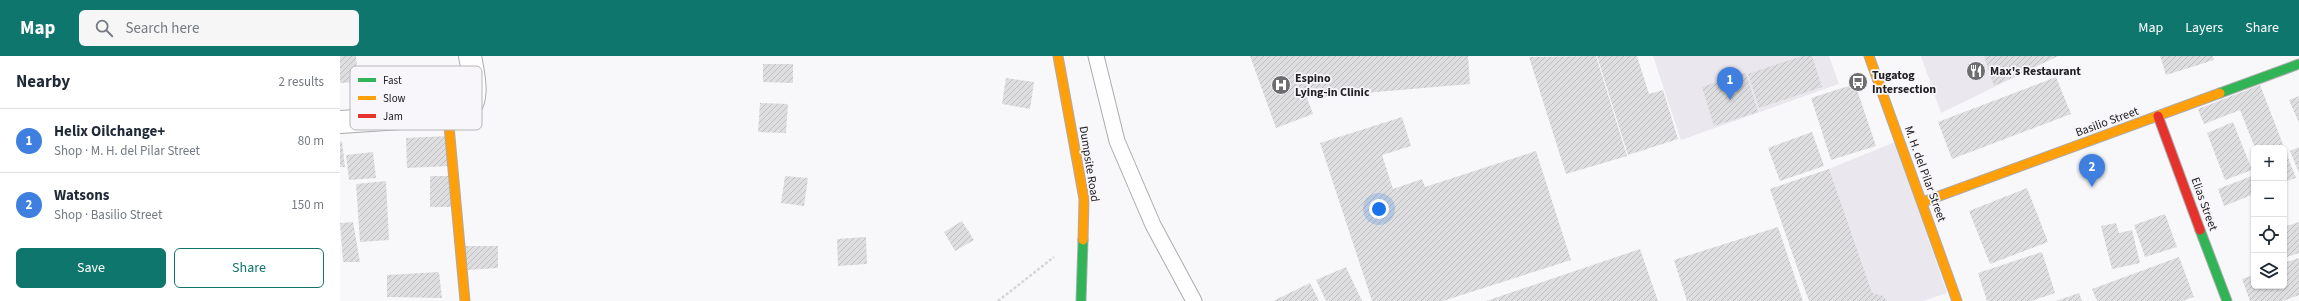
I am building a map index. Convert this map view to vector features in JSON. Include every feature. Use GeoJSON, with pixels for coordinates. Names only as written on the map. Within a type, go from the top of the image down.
{"type":"FeatureCollection","features":[{"type":"Feature","properties":{"kind":"street"},"geometry":{"type":"LineString","coordinates":[[470,56],[472,66]]}},
{"type":"Feature","properties":{"kind":"street","name":"Dumpsite Road"},"geometry":{"type":"LineString","coordinates":[[1058,56],[1084,200],[1081,301]]}},
{"type":"Feature","properties":{"kind":"street","name":"M. H. del Pilar Street"},"geometry":{"type":"LineString","coordinates":[[1870,56],[1957,301]]}},
{"type":"Feature","properties":{"kind":"street","name":"Basilio Street"},"geometry":{"type":"LineString","coordinates":[[1923,202],[2299,64]]}},
{"type":"Feature","properties":{"kind":"street","name":"Elias Street"},"geometry":{"type":"LineString","coordinates":[[2158,116],[2227,301]]}},
{"type":"Feature","properties":{"kind":"street"},"geometry":{"type":"LineString","coordinates":[[340,122],[350,121]]}},
{"type":"Feature","properties":{"kind":"street"},"geometry":{"type":"LineString","coordinates":[[449,130],[465,301]]}},
{"type":"Feature","properties":{"kind":"lane"},"geometry":{"type":"LineString","coordinates":[[1096,56],[1117,141],[1153,225],[1194,301]]}},
{"type":"Feature","properties":{"kind":"path"},"geometry":{"type":"LineString","coordinates":[[998,301],[1084,233]]}},
{"type":"Feature","properties":{"kind":"shaded area"},"geometry":{"type":"Polygon","coordinates":[[[1653,56],[1829,56],[1839,84],[1681,140],[1653,56]]]}},
{"type":"Feature","properties":{"kind":"shaded area","name":"Max's Restaurant"},"geometry":{"type":"Polygon","coordinates":[[[1921,56],[2058,56],[1941,113],[1921,56]]]}},
{"type":"Feature","properties":{"kind":"shaded area"},"geometry":{"type":"Polygon","coordinates":[[[1895,142],[1947,293],[1923,301],[1809,301],[1770,189],[1829,169],[1895,142]]]}},
{"type":"Feature","properties":{"kind":"building"},"geometry":{"type":"Polygon","coordinates":[[[340,56],[356,56],[357,66],[350,66],[350,82],[340,83],[340,56]]]}},
{"type":"Feature","properties":{"kind":"building"},"geometry":{"type":"Polygon","coordinates":[[[1250,56],[1468,56],[1470,84],[1307,98],[1313,114],[1276,128],[1250,56]]]}},
{"type":"Feature","properties":{"kind":"building"},"geometry":{"type":"Polygon","coordinates":[[[1596,56],[1627,156],[1566,174],[1529,57],[1596,56]]]}},
{"type":"Feature","properties":{"kind":"building"},"geometry":{"type":"Polygon","coordinates":[[[1597,56],[1637,56],[1649,94],[1663,90],[1678,139],[1628,155],[1597,56]]]}},
{"type":"Feature","properties":{"kind":"building"},"geometry":{"type":"Polygon","coordinates":[[[1802,56],[1812,56],[1822,87],[1759,108],[1748,74],[1802,56]]]}},
{"type":"Feature","properties":{"kind":"building"},"geometry":{"type":"Polygon","coordinates":[[[1984,56],[2058,56],[1994,86],[1984,56]]]}},
{"type":"Feature","properties":{"kind":"building"},"geometry":{"type":"Polygon","coordinates":[[[2160,56],[2213,56],[2214,60],[2166,75],[2160,56]]]}},
{"type":"Feature","properties":{"kind":"building"},"geometry":{"type":"Polygon","coordinates":[[[763,64],[793,64],[793,83],[763,82],[763,64]]]}},
{"type":"Feature","properties":{"kind":"building"},"geometry":{"type":"Polygon","coordinates":[[[1746,73],[1758,112],[1714,126],[1702,87],[1746,73]]]}},
{"type":"Feature","properties":{"kind":"building"},"geometry":{"type":"Polygon","coordinates":[[[2056,77],[2071,114],[1952,159],[1938,122],[2056,77]]]}},
{"type":"Feature","properties":{"kind":"building"},"geometry":{"type":"Polygon","coordinates":[[[1006,78],[1034,82],[1030,109],[1002,104],[1006,78]]]}},
{"type":"Feature","properties":{"kind":"building"},"geometry":{"type":"Polygon","coordinates":[[[1855,84],[1876,146],[1831,160],[1811,98],[1855,84]]]}},
{"type":"Feature","properties":{"kind":"building"},"geometry":{"type":"Polygon","coordinates":[[[2260,85],[2283,145],[2254,145],[2240,110],[2204,124],[2198,109],[2260,85]]]}},
{"type":"Feature","properties":{"kind":"building"},"geometry":{"type":"Polygon","coordinates":[[[2299,96],[2299,123],[2289,100],[2299,96]]]}},
{"type":"Feature","properties":{"kind":"building"},"geometry":{"type":"Polygon","coordinates":[[[760,103],[788,104],[786,133],[758,132],[760,103]]]}},
{"type":"Feature","properties":{"kind":"building"},"geometry":{"type":"Polygon","coordinates":[[[1402,117],[1411,146],[1382,155],[1393,189],[1422,179],[1425,187],[1536,151],[1571,260],[1443,301],[1372,301],[1320,143],[1402,117]]]}},
{"type":"Feature","properties":{"kind":"building"},"geometry":{"type":"Polygon","coordinates":[[[2233,122],[2251,170],[2225,180],[2207,133],[2233,122]]]}},
{"type":"Feature","properties":{"kind":"building"},"geometry":{"type":"Polygon","coordinates":[[[1812,132],[1824,166],[1780,181],[1768,148],[1812,132]]]}},
{"type":"Feature","properties":{"kind":"building"},"geometry":{"type":"Polygon","coordinates":[[[448,136],[450,166],[407,168],[406,138],[448,136]]]}},
{"type":"Feature","properties":{"kind":"building"},"geometry":{"type":"Polygon","coordinates":[[[342,141],[345,167],[340,167],[340,142],[342,141]]]}},
{"type":"Feature","properties":{"kind":"building"},"geometry":{"type":"Polygon","coordinates":[[[2299,147],[2299,173],[2290,151],[2299,147]]]}},
{"type":"Feature","properties":{"kind":"building"},"geometry":{"type":"Polygon","coordinates":[[[373,152],[376,178],[349,180],[346,155],[373,152]]]}},
{"type":"Feature","properties":{"kind":"building"},"geometry":{"type":"Polygon","coordinates":[[[2287,155],[2296,178],[2287,181],[2287,155]]]}},
{"type":"Feature","properties":{"kind":"building"},"geometry":{"type":"Polygon","coordinates":[[[1829,169],[1872,293],[1883,296],[1887,301],[1809,301],[1770,189],[1829,169]]]}},
{"type":"Feature","properties":{"kind":"building"},"geometry":{"type":"Polygon","coordinates":[[[430,176],[452,176],[452,207],[430,207],[430,176]]]}},
{"type":"Feature","properties":{"kind":"building"},"geometry":{"type":"Polygon","coordinates":[[[785,176],[808,178],[804,206],[781,203],[785,176]]]}},
{"type":"Feature","properties":{"kind":"building"},"geometry":{"type":"Polygon","coordinates":[[[2251,176],[2251,195],[2224,206],[2218,189],[2251,176]]]}},
{"type":"Feature","properties":{"kind":"building"},"geometry":{"type":"Polygon","coordinates":[[[386,181],[389,240],[360,242],[356,184],[386,181]]]}},
{"type":"Feature","properties":{"kind":"building"},"geometry":{"type":"Polygon","coordinates":[[[2027,188],[2048,242],[1990,264],[1969,211],[2027,188]]]}},
{"type":"Feature","properties":{"kind":"building"},"geometry":{"type":"Polygon","coordinates":[[[2165,214],[2177,247],[2145,257],[2134,225],[2165,214]]]}},
{"type":"Feature","properties":{"kind":"building"},"geometry":{"type":"Polygon","coordinates":[[[962,221],[974,240],[955,251],[944,232],[962,221]]]}},
{"type":"Feature","properties":{"kind":"building"},"geometry":{"type":"Polygon","coordinates":[[[353,222],[360,262],[343,262],[340,223],[353,222]]]}},
{"type":"Feature","properties":{"kind":"building"},"geometry":{"type":"Polygon","coordinates":[[[2299,222],[2299,253],[2287,257],[2287,253],[2287,226],[2299,222]]]}},
{"type":"Feature","properties":{"kind":"building"},"geometry":{"type":"Polygon","coordinates":[[[2116,223],[2119,233],[2132,230],[2140,263],[2112,269],[2101,226],[2116,223]]]}},
{"type":"Feature","properties":{"kind":"building"},"geometry":{"type":"Polygon","coordinates":[[[1778,227],[1803,301],[1687,301],[1674,260],[1778,227]]]}},
{"type":"Feature","properties":{"kind":"building"},"geometry":{"type":"Polygon","coordinates":[[[866,237],[867,264],[838,266],[837,239],[866,237]]]}},
{"type":"Feature","properties":{"kind":"building"},"geometry":{"type":"Polygon","coordinates":[[[464,246],[498,246],[498,268],[466,270],[464,246]]]}},
{"type":"Feature","properties":{"kind":"building"},"geometry":{"type":"Polygon","coordinates":[[[1640,249],[1658,301],[1486,301],[1640,249]]]}},
{"type":"Feature","properties":{"kind":"building"},"geometry":{"type":"Polygon","coordinates":[[[2042,252],[2055,293],[2031,301],[1987,301],[1978,273],[2042,252]]]}},
{"type":"Feature","properties":{"kind":"building"},"geometry":{"type":"Polygon","coordinates":[[[2179,257],[2194,297],[2182,301],[2097,301],[2092,289],[2179,257]]]}},
{"type":"Feature","properties":{"kind":"building"},"geometry":{"type":"Polygon","coordinates":[[[2299,258],[2299,295],[2283,301],[2250,301],[2242,279],[2251,276],[2251,289],[2287,289],[2287,262],[2299,258]]]}},
{"type":"Feature","properties":{"kind":"building"},"geometry":{"type":"Polygon","coordinates":[[[1346,267],[1362,301],[1326,301],[1316,280],[1346,267]]]}},
{"type":"Feature","properties":{"kind":"building"},"geometry":{"type":"Polygon","coordinates":[[[439,272],[442,298],[387,297],[387,275],[439,272]]]}},
{"type":"Feature","properties":{"kind":"building"},"geometry":{"type":"Polygon","coordinates":[[[1310,283],[1319,301],[1273,301],[1310,283]]]}},
{"type":"Feature","properties":{"kind":"building"},"geometry":{"type":"Polygon","coordinates":[[[2079,293],[2082,301],[2056,301],[2079,293]]]}},
{"type":"Feature","properties":{"kind":"traffic: fast"},"geometry":{"type":"LineString","coordinates":[[2220,93],[2299,64]]}},
{"type":"Feature","properties":{"kind":"traffic: fast"},"geometry":{"type":"LineString","coordinates":[[2200,230],[2227,301]]}},
{"type":"Feature","properties":{"kind":"traffic: fast"},"geometry":{"type":"LineString","coordinates":[[1081,301],[1083,240]]}},
{"type":"Feature","properties":{"kind":"traffic: slow"},"geometry":{"type":"LineString","coordinates":[[1058,56],[1084,199],[1083,240]]}},
{"type":"Feature","properties":{"kind":"traffic: slow"},"geometry":{"type":"LineString","coordinates":[[1869,56],[1957,301]]}},
{"type":"Feature","properties":{"kind":"traffic: slow"},"geometry":{"type":"LineString","coordinates":[[1923,202],[2220,93]]}},
{"type":"Feature","properties":{"kind":"traffic: slow"},"geometry":{"type":"LineString","coordinates":[[449,130],[465,301]]}},
{"type":"Feature","properties":{"kind":"traffic: jam"},"geometry":{"type":"LineString","coordinates":[[2158,116],[2200,230]]}},
{"type":"Feature","properties":{"kind":"place","name":"Max's Restaurant"},"geometry":{"type":"Point","coordinates":[1976,71]}},
{"type":"Feature","properties":{"kind":"place","name":"Tugatog Intersection"},"geometry":{"type":"Point","coordinates":[1858,82]}},
{"type":"Feature","properties":{"kind":"place","name":"Espino Lying-in Clinic"},"geometry":{"type":"Point","coordinates":[1281,85]}},
{"type":"Feature","properties":{"kind":"place","name":"Helix Oilchange+"},"geometry":{"type":"Point","coordinates":[1730,100]}},
{"type":"Feature","properties":{"kind":"place","name":"Watsons"},"geometry":{"type":"Point","coordinates":[2092,187]}}]}
